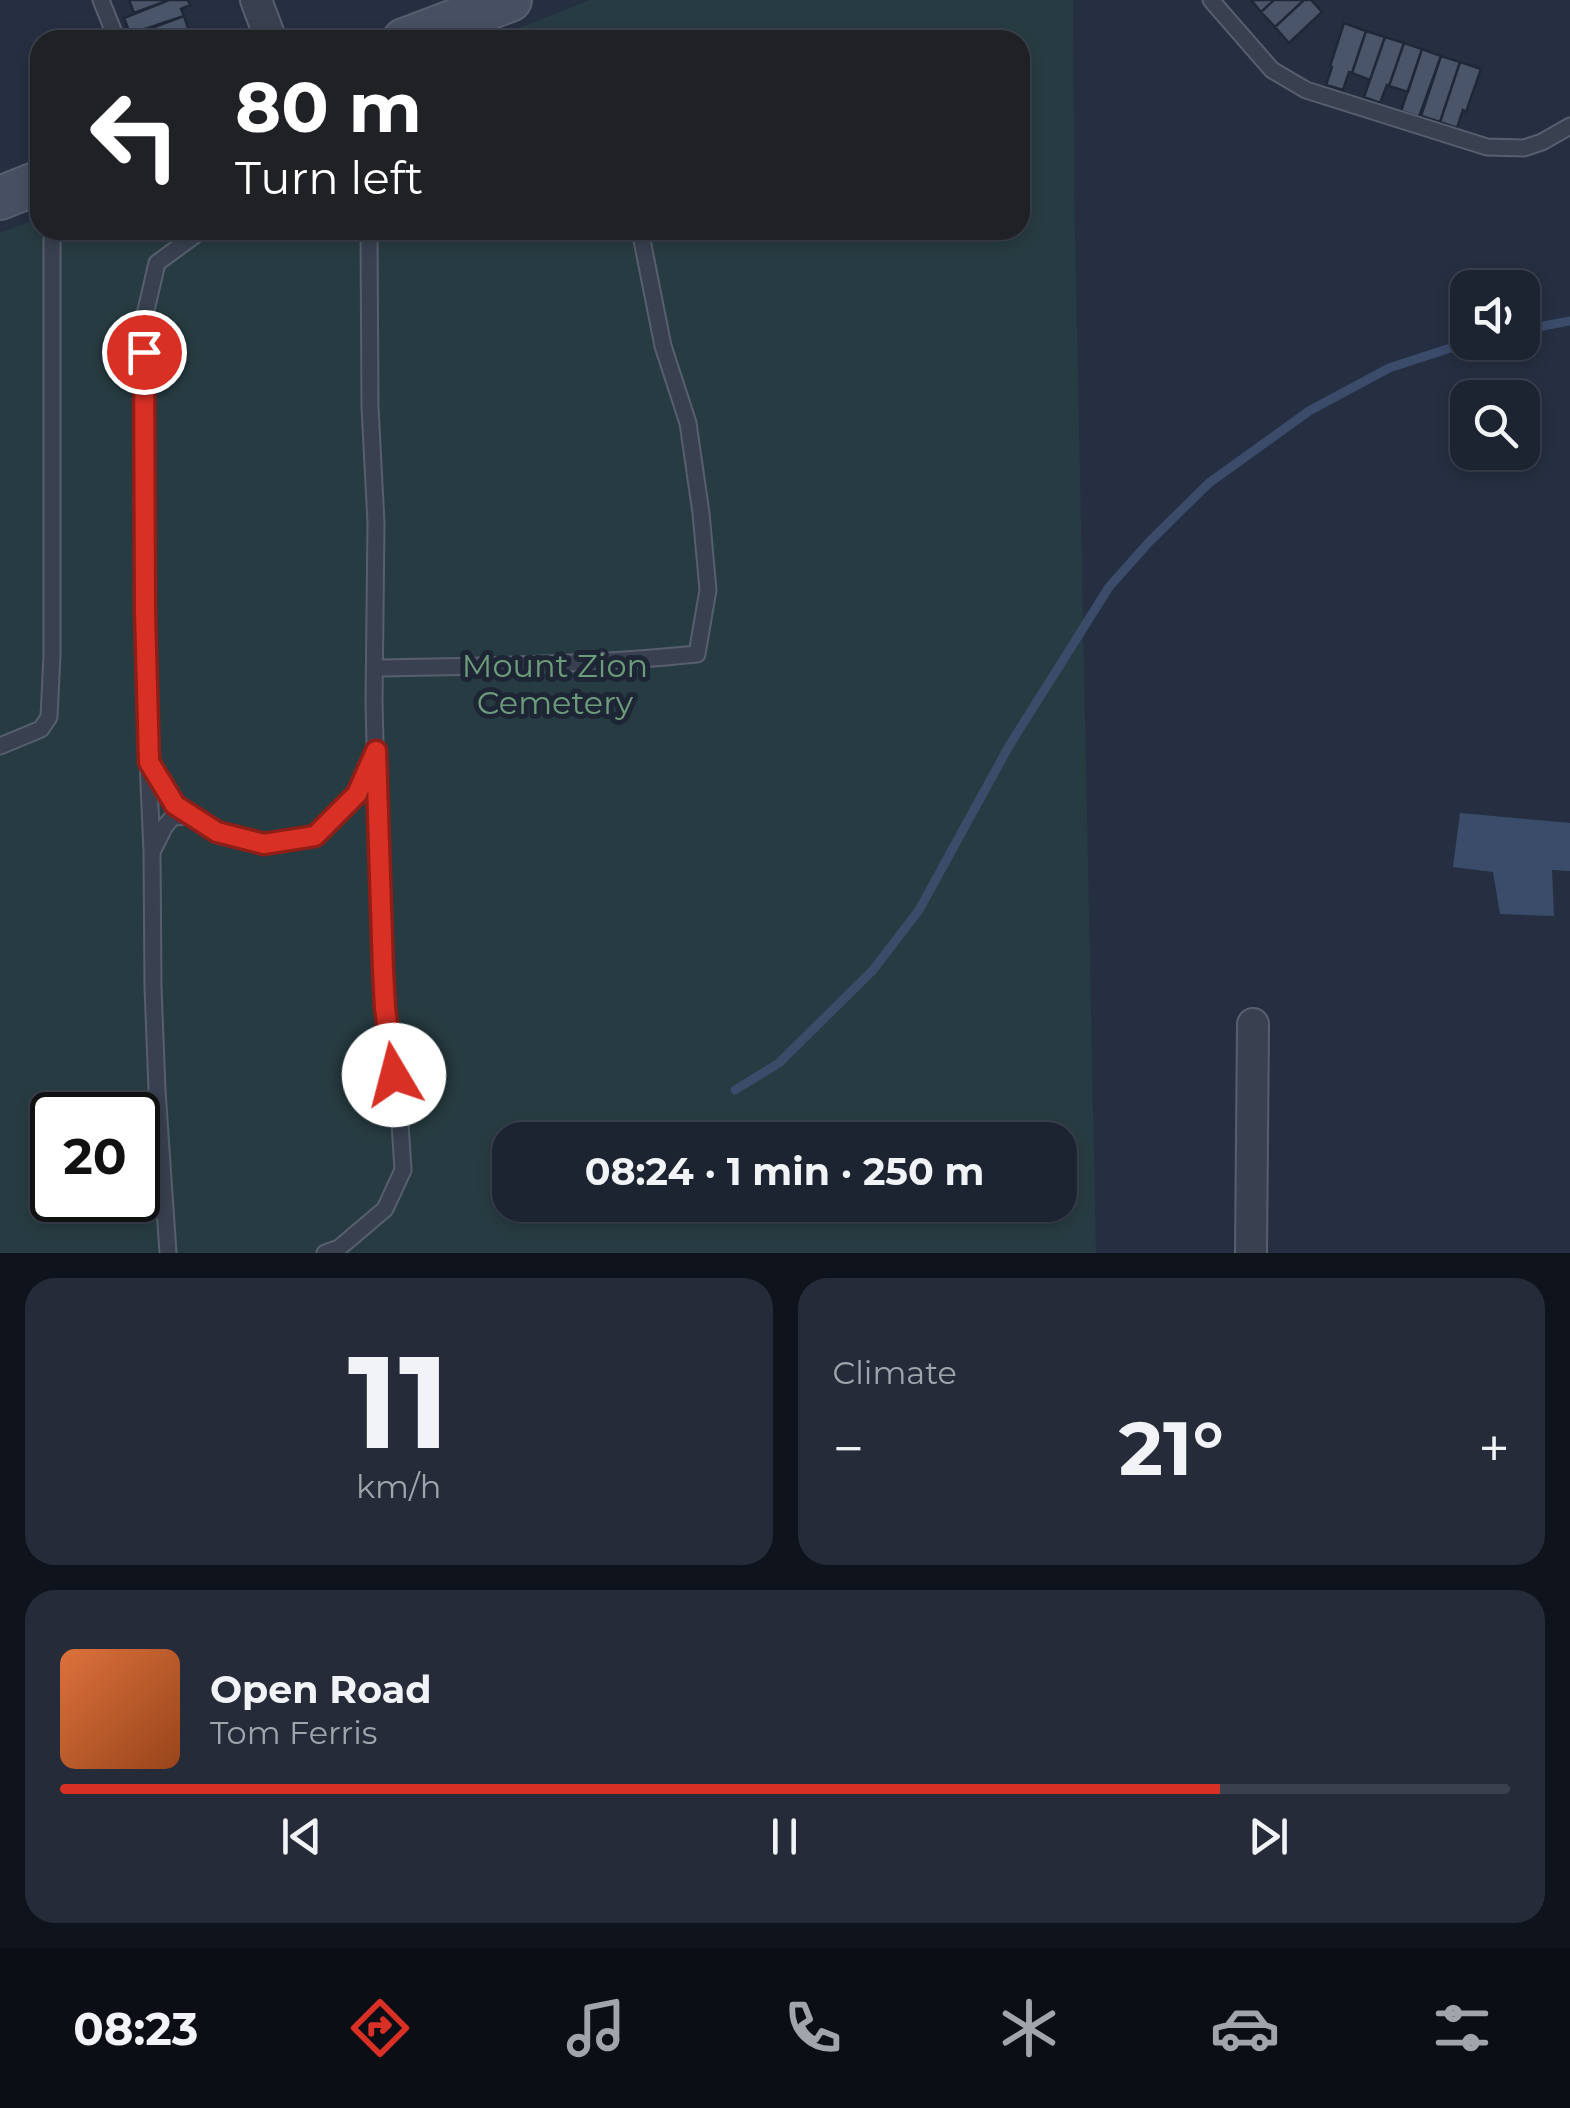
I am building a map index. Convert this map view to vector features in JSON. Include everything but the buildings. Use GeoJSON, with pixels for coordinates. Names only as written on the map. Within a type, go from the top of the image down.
{"type":"FeatureCollection","features":[{"type":"Feature","properties":{"kind":"main road"},"geometry":{"type":"LineString","coordinates":[[430,30],[510,0]]}},
{"type":"Feature","properties":{"kind":"main road"},"geometry":{"type":"LineString","coordinates":[[0,198],[30,186]]}},
{"type":"Feature","properties":{"kind":"street"},"geometry":{"type":"LineString","coordinates":[[256,0],[267,30]]}},
{"type":"Feature","properties":{"kind":"street"},"geometry":{"type":"LineString","coordinates":[[1251,1253],[1253,1024]]}},
{"type":"Feature","properties":{"kind":"lane"},"geometry":{"type":"LineString","coordinates":[[101,0],[113,30]]}},
{"type":"Feature","properties":{"kind":"lane"},"geometry":{"type":"LineString","coordinates":[[1210,0],[1272,70],[1306,90],[1487,148],[1524,148],[1570,126]]}},
{"type":"Feature","properties":{"kind":"lane"},"geometry":{"type":"LineString","coordinates":[[0,746],[41,730],[49,717],[52,240]]}},
{"type":"Feature","properties":{"kind":"lane"},"geometry":{"type":"LineString","coordinates":[[168,1253],[157,1072],[149,762],[144,319],[157,263],[188,240]]}},
{"type":"Feature","properties":{"kind":"lane"},"geometry":{"type":"LineString","coordinates":[[325,1253],[338,1248],[385,1210],[404,1170],[385,1008],[379,905],[376,523],[368,240]]}},
{"type":"Feature","properties":{"kind":"lane"},"geometry":{"type":"LineString","coordinates":[[376,668],[625,662],[697,654],[708,590],[701,512],[688,423],[663,346],[642,240]]}},
{"type":"Feature","properties":{"kind":"lane"},"geometry":{"type":"LineString","coordinates":[[149,762],[175,805],[217,832],[264,844],[315,836],[357,794],[376,751]]}},
{"type":"Feature","properties":{"kind":"lane"},"geometry":{"type":"LineString","coordinates":[[152,852],[164,826],[174,817],[192,816]]}},
{"type":"Feature","properties":{"kind":"green space","name":"Mount Zion Cemetery"},"geometry":{"type":"Polygon","coordinates":[[[590,0],[1073,0],[1096,1253],[0,1253],[0,233],[30,222],[30,240],[1030,240],[1030,30],[514,30],[590,0]]]}},
{"type":"Feature","properties":{"kind":"water"},"geometry":{"type":"Polygon","coordinates":[[[1460,813],[1570,823],[1570,871],[1552,870],[1554,916],[1500,914],[1493,872],[1453,867],[1460,813]]]}},
{"type":"Feature","properties":{"kind":"waterway"},"geometry":{"type":"LineString","coordinates":[[1540,327],[1570,321]]}},
{"type":"Feature","properties":{"kind":"waterway"},"geometry":{"type":"LineString","coordinates":[[735,1090],[779,1063],[873,970],[919,910],[1009,746],[1109,587],[1150,541],[1209,483],[1309,411],[1389,368],[1450,348]]}},
{"type":"Feature","properties":{"kind":"route"},"geometry":{"type":"LineString","coordinates":[[144,352],[149,762],[175,805],[217,832],[264,844],[315,836],[357,794],[376,751],[379,905],[385,1008],[394,1075]]}}]}
